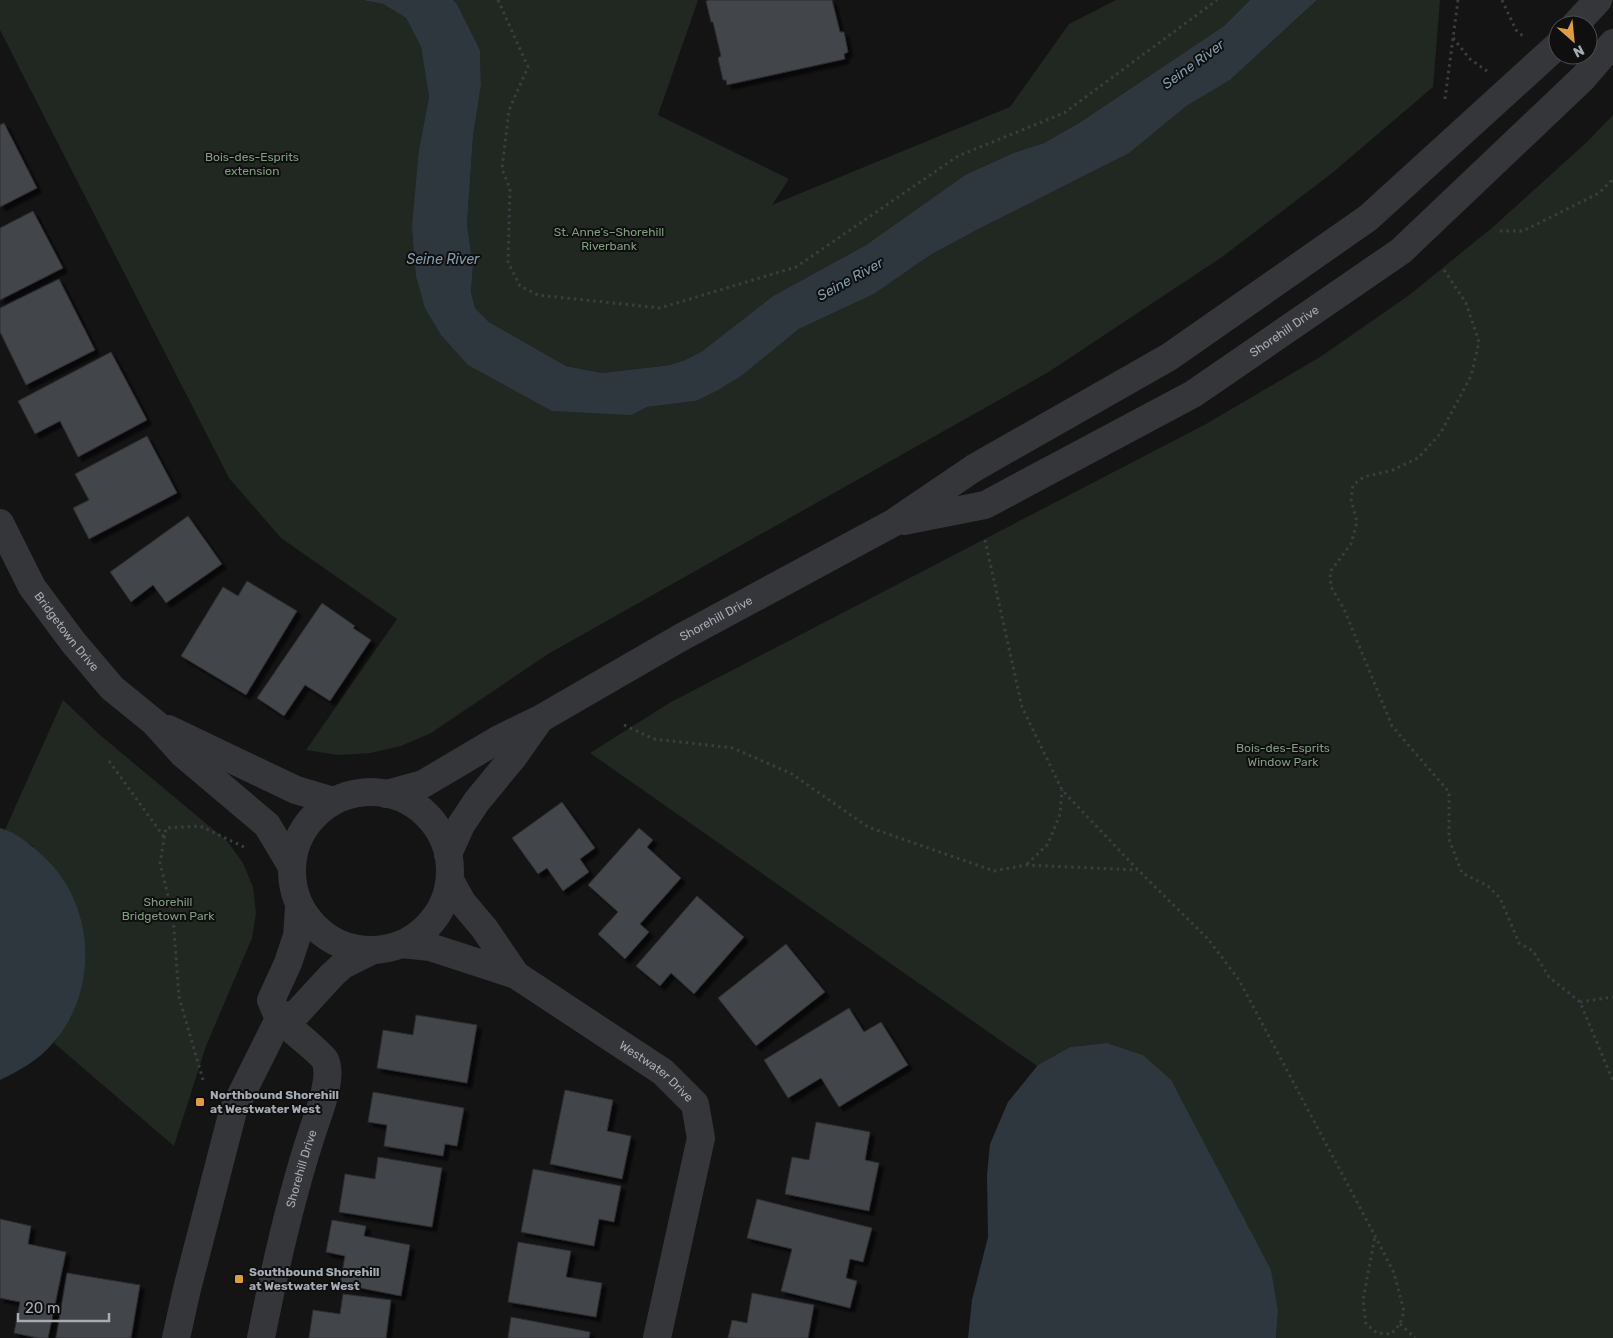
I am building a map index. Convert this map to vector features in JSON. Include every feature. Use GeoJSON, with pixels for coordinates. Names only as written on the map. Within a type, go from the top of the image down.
{"type":"FeatureCollection","features":[{"type":"Feature","properties":{"kind":"street"},"geometry":{"type":"LineString","coordinates":[[1585,15],[1598,0]]}},
{"type":"Feature","properties":{"kind":"street","name":"Shorehill Drive"},"geometry":{"type":"LineString","coordinates":[[893,523],[985,505],[1193,394],[1401,251],[1583,78],[1613,42]]}},
{"type":"Feature","properties":{"kind":"street","name":"Shorehill Drive"},"geometry":{"type":"LineString","coordinates":[[387,794],[423,784],[680,638],[893,523],[974,468],[1170,357],[1368,218],[1548,54]]}},
{"type":"Feature","properties":{"kind":"street","name":"Bridgetown Drive"},"geometry":{"type":"LineString","coordinates":[[0,523],[32,587],[67,635],[112,688],[155,723],[184,754],[267,825],[291,865]]}},
{"type":"Feature","properties":{"kind":"street","name":"Shorehill Drive"},"geometry":{"type":"LineString","coordinates":[[448,854],[461,826],[477,801],[514,756],[540,719]]}},
{"type":"Feature","properties":{"kind":"street","name":"Bridgetown Drive"},"geometry":{"type":"LineString","coordinates":[[155,723],[296,790],[333,801]]}},
{"type":"Feature","properties":{"kind":"street"},"geometry":{"type":"LineString","coordinates":[[176,1338],[233,1111],[279,1019],[297,1013],[332,975],[343,966],[371,951],[394,947],[415,938],[427,927],[442,907],[451,882],[446,844],[438,828],[428,816],[414,804],[396,795],[368,791],[353,793],[333,801],[310,819],[296,841],[291,865],[292,888],[299,908],[309,922],[325,936],[347,947],[371,951]]}},
{"type":"Feature","properties":{"kind":"street","name":"Westwater Drive"},"geometry":{"type":"LineString","coordinates":[[451,882],[462,902],[484,928],[516,975]]}},
{"type":"Feature","properties":{"kind":"street"},"geometry":{"type":"LineString","coordinates":[[279,1019],[271,1000],[288,963],[297,936],[299,908]]}},
{"type":"Feature","properties":{"kind":"street","name":"Westwater Drive"},"geometry":{"type":"LineString","coordinates":[[402,944],[430,947],[516,975],[663,1072],[695,1104],[701,1138],[658,1338]]}},
{"type":"Feature","properties":{"kind":"street","name":"Shorehill Drive"},"geometry":{"type":"LineString","coordinates":[[262,1338],[274,1276],[301,1167],[328,1077],[324,1059],[279,1019]]}},
{"type":"Feature","properties":{"kind":"path"},"geometry":{"type":"LineString","coordinates":[[498,0],[528,67],[509,110],[502,169],[510,188],[508,262],[520,286],[538,295],[660,308],[796,267],[958,156],[1064,113],[1217,0]]}},
{"type":"Feature","properties":{"kind":"path"},"geometry":{"type":"LineString","coordinates":[[1445,98],[1458,0]]}},
{"type":"Feature","properties":{"kind":"path"},"geometry":{"type":"LineString","coordinates":[[1502,0],[1516,30],[1526,40]]}},
{"type":"Feature","properties":{"kind":"path"},"geometry":{"type":"LineString","coordinates":[[1453,38],[1470,59],[1485,70],[1490,71]]}},
{"type":"Feature","properties":{"kind":"path"},"geometry":{"type":"LineString","coordinates":[[1500,231],[1523,231],[1598,193],[1613,179]]}},
{"type":"Feature","properties":{"kind":"path"},"geometry":{"type":"LineString","coordinates":[[1444,270],[1466,303],[1479,342],[1471,376],[1440,434],[1418,458],[1393,470],[1364,477],[1353,485],[1351,499],[1357,522],[1351,544],[1330,572],[1330,587],[1344,609],[1392,726],[1450,792],[1449,839],[1462,873],[1488,886],[1500,898],[1519,943],[1533,951],[1549,977],[1580,1002],[1613,1081]]}},
{"type":"Feature","properties":{"kind":"path"},"geometry":{"type":"LineString","coordinates":[[985,540],[1022,707],[1062,790],[1138,870],[1208,939],[1238,980],[1375,1236],[1394,1272],[1404,1311],[1400,1324],[1391,1334],[1377,1333],[1366,1324],[1363,1300],[1375,1236]]}},
{"type":"Feature","properties":{"kind":"path"},"geometry":{"type":"LineString","coordinates":[[624,725],[654,739],[733,748],[792,774],[868,827],[994,870],[1026,865],[1138,870]]}},
{"type":"Feature","properties":{"kind":"path"},"geometry":{"type":"LineString","coordinates":[[109,761],[164,837]]}},
{"type":"Feature","properties":{"kind":"path"},"geometry":{"type":"LineString","coordinates":[[1026,865],[1048,844],[1060,814],[1062,790]]}},
{"type":"Feature","properties":{"kind":"path"},"geometry":{"type":"LineString","coordinates":[[203,1080],[179,997],[173,916],[160,863],[164,837],[166,828],[200,826],[244,847]]}},
{"type":"Feature","properties":{"kind":"path"},"geometry":{"type":"LineString","coordinates":[[1580,1002],[1613,997]]}},
{"type":"Feature","properties":{"kind":"path"},"geometry":{"type":"LineString","coordinates":[[1400,1324],[1415,1338]]}},
{"type":"Feature","properties":{"kind":"green space","name":"Bois-des-Esprits extension"},"geometry":{"type":"Polygon","coordinates":[[[0,0],[362,0],[383,4],[406,18],[421,47],[429,97],[419,149],[416,276],[632,415],[647,407],[696,401],[741,375],[799,329],[874,294],[932,254],[992,222],[1230,80],[1317,0],[1440,0],[1433,87],[1331,174],[1222,257],[1047,373],[548,654],[431,733],[401,746],[370,753],[338,755],[306,750],[397,619],[281,538],[229,478],[0,30],[0,0]]]}},
{"type":"Feature","properties":{"kind":"green space","name":"St. Anne’s–Shorehill Riverbank"},"geometry":{"type":"Polygon","coordinates":[[[453,0],[698,0],[658,115],[789,179],[772,205],[1010,107],[1069,24],[1116,0],[1250,0],[1224,26],[1079,123],[1044,143],[1013,153],[965,175],[866,245],[773,296],[701,352],[670,365],[602,373],[566,366],[489,322],[475,308],[471,292],[473,266],[467,225],[473,137],[481,85],[480,50],[457,4],[453,0]]]}},
{"type":"Feature","properties":{"kind":"green space","name":"Bois-des-Esprits Window Park"},"geometry":{"type":"Polygon","coordinates":[[[1613,115],[1613,1338],[1276,1338],[1278,1311],[1143,1055],[1107,1043],[1070,1047],[1037,1066],[590,753],[671,702],[1206,424],[1320,357],[1408,296],[1493,227],[1587,142],[1613,115]]]}},
{"type":"Feature","properties":{"kind":"green space","name":"Shorehill Bridgetown Park"},"geometry":{"type":"Polygon","coordinates":[[[63,700],[100,735],[227,841],[243,863],[253,887],[256,913],[252,938],[206,1046],[174,1146],[54,1043],[71,1016],[33,846],[5,830],[63,700]]]}},
{"type":"Feature","properties":{"kind":"water","name":"Seine River"},"geometry":{"type":"Polygon","coordinates":[[[362,0],[453,0],[457,4],[480,50],[481,85],[473,137],[467,225],[473,266],[471,292],[475,308],[489,322],[566,366],[602,373],[670,365],[701,352],[773,296],[866,245],[965,175],[1013,153],[1044,143],[1079,123],[1224,26],[1250,0],[1317,0],[1230,80],[1185,107],[1129,153],[932,254],[874,294],[799,329],[741,376],[718,390],[696,401],[647,407],[632,415],[552,411],[468,365],[441,335],[425,308],[416,276],[412,226],[419,149],[429,97],[421,47],[406,18],[383,4],[362,0]]]}},
{"type":"Feature","properties":{"kind":"water"},"geometry":{"type":"Polygon","coordinates":[[[0,828],[13,833],[31,845],[47,860],[63,880],[75,902],[82,926],[85,950],[84,975],[78,1000],[68,1022],[53,1043],[41,1055],[21,1069],[0,1080],[0,828]]]}},
{"type":"Feature","properties":{"kind":"water"},"geometry":{"type":"Polygon","coordinates":[[[1107,1043],[1143,1055],[1171,1080],[1271,1270],[1278,1311],[1276,1338],[968,1338],[972,1300],[988,1237],[987,1175],[990,1144],[1008,1102],[1038,1065],[1070,1047],[1107,1043]]]}},
{"type":"Feature","properties":{"kind":"building"},"geometry":{"type":"Polygon","coordinates":[[[832,0],[840,32],[844,32],[848,52],[844,54],[845,59],[727,85],[726,80],[723,80],[718,58],[721,56],[706,1],[832,0]]]}},
{"type":"Feature","properties":{"kind":"building"},"geometry":{"type":"Polygon","coordinates":[[[4,123],[37,188],[0,207],[0,125],[4,123]]]}},
{"type":"Feature","properties":{"kind":"building"},"geometry":{"type":"Polygon","coordinates":[[[33,211],[63,268],[0,300],[0,228],[33,211]]]}},
{"type":"Feature","properties":{"kind":"building"},"geometry":{"type":"Polygon","coordinates":[[[59,279],[95,350],[26,385],[0,332],[0,308],[59,279]]]}},
{"type":"Feature","properties":{"kind":"building"},"geometry":{"type":"Polygon","coordinates":[[[111,352],[147,420],[78,457],[60,421],[35,434],[18,401],[111,352]]]}},
{"type":"Feature","properties":{"kind":"building"},"geometry":{"type":"Polygon","coordinates":[[[147,436],[177,493],[89,539],[73,508],[89,500],[75,474],[147,436]]]}},
{"type":"Feature","properties":{"kind":"building"},"geometry":{"type":"Polygon","coordinates":[[[188,516],[222,564],[166,603],[153,585],[131,602],[110,572],[188,516]]]}},
{"type":"Feature","properties":{"kind":"building"},"geometry":{"type":"Polygon","coordinates":[[[247,581],[297,611],[246,695],[181,656],[223,587],[238,596],[247,581]]]}},
{"type":"Feature","properties":{"kind":"building"},"geometry":{"type":"Polygon","coordinates":[[[322,603],[355,626],[353,628],[371,640],[330,701],[305,685],[284,716],[257,698],[322,603]]]}},
{"type":"Feature","properties":{"kind":"building"},"geometry":{"type":"Polygon","coordinates":[[[562,802],[595,848],[580,859],[589,872],[563,891],[547,868],[538,874],[512,838],[562,802]]]}},
{"type":"Feature","properties":{"kind":"building"},"geometry":{"type":"Polygon","coordinates":[[[639,828],[653,840],[647,847],[681,878],[640,924],[649,932],[625,959],[598,934],[618,912],[588,885],[639,828]]]}},
{"type":"Feature","properties":{"kind":"building"},"geometry":{"type":"Polygon","coordinates":[[[697,896],[744,937],[694,994],[671,973],[660,986],[636,966],[697,896]]]}},
{"type":"Feature","properties":{"kind":"building"},"geometry":{"type":"Polygon","coordinates":[[[786,944],[825,992],[756,1046],[718,998],[786,944]]]}},
{"type":"Feature","properties":{"kind":"building"},"geometry":{"type":"Polygon","coordinates":[[[849,1008],[864,1032],[881,1022],[908,1065],[839,1107],[821,1078],[788,1098],[764,1060],[849,1008]]]}},
{"type":"Feature","properties":{"kind":"building"},"geometry":{"type":"Polygon","coordinates":[[[416,1015],[477,1025],[467,1083],[377,1068],[383,1030],[413,1035],[416,1015]]]}},
{"type":"Feature","properties":{"kind":"building"},"geometry":{"type":"Polygon","coordinates":[[[565,1090],[613,1100],[607,1131],[631,1136],[622,1179],[550,1164],[565,1090]]]}},
{"type":"Feature","properties":{"kind":"building"},"geometry":{"type":"Polygon","coordinates":[[[373,1092],[464,1108],[457,1146],[445,1144],[443,1156],[384,1146],[387,1125],[368,1122],[373,1092]]]}},
{"type":"Feature","properties":{"kind":"building"},"geometry":{"type":"Polygon","coordinates":[[[816,1122],[870,1132],[865,1160],[879,1163],[869,1211],[785,1194],[792,1157],[809,1160],[816,1122]]]}},
{"type":"Feature","properties":{"kind":"building"},"geometry":{"type":"Polygon","coordinates":[[[378,1157],[442,1168],[432,1227],[339,1212],[345,1174],[375,1179],[378,1157]]]}},
{"type":"Feature","properties":{"kind":"building"},"geometry":{"type":"Polygon","coordinates":[[[533,1169],[621,1186],[614,1222],[599,1219],[594,1246],[521,1232],[533,1169]]]}},
{"type":"Feature","properties":{"kind":"building"},"geometry":{"type":"Polygon","coordinates":[[[757,1199],[872,1228],[863,1262],[850,1259],[846,1278],[857,1281],[850,1308],[781,1291],[792,1249],[747,1238],[757,1199]]]}},
{"type":"Feature","properties":{"kind":"building"},"geometry":{"type":"Polygon","coordinates":[[[0,1219],[31,1226],[28,1244],[66,1252],[48,1338],[14,1333],[20,1302],[0,1298],[0,1219]]]}},
{"type":"Feature","properties":{"kind":"building"},"geometry":{"type":"Polygon","coordinates":[[[332,1220],[366,1226],[364,1236],[410,1245],[401,1296],[340,1284],[345,1256],[326,1252],[332,1220]]]}},
{"type":"Feature","properties":{"kind":"building"},"geometry":{"type":"Polygon","coordinates":[[[518,1242],[571,1251],[566,1277],[602,1283],[596,1317],[508,1302],[518,1242]]]}},
{"type":"Feature","properties":{"kind":"building"},"geometry":{"type":"Polygon","coordinates":[[[67,1273],[140,1285],[131,1338],[56,1338],[67,1273]]]}},
{"type":"Feature","properties":{"kind":"building"},"geometry":{"type":"Polygon","coordinates":[[[752,1293],[814,1305],[808,1338],[728,1338],[732,1320],[747,1323],[752,1293]]]}},
{"type":"Feature","properties":{"kind":"building"},"geometry":{"type":"Polygon","coordinates":[[[343,1294],[391,1300],[386,1338],[309,1338],[313,1310],[340,1314],[343,1294]]]}},
{"type":"Feature","properties":{"kind":"building"},"geometry":{"type":"Polygon","coordinates":[[[511,1317],[590,1332],[589,1338],[508,1338],[511,1317]]]}},
{"type":"Feature","properties":{"kind":"place","name":"Northbound Shorehill at Westwater West"},"geometry":{"type":"Point","coordinates":[200,1102]}},
{"type":"Feature","properties":{"kind":"place","name":"Southbound Shorehill at Westwater West"},"geometry":{"type":"Point","coordinates":[239,1279]}}]}
